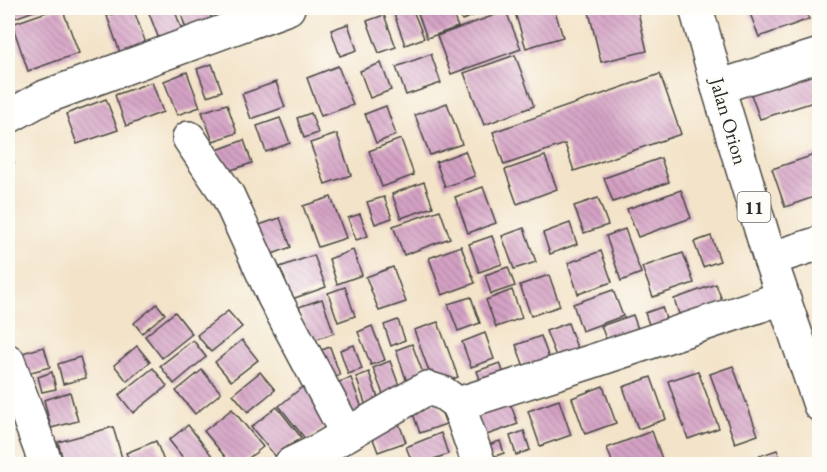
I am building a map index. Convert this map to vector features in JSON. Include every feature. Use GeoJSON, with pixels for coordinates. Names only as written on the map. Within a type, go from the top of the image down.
{"type":"FeatureCollection","features":[{"type":"Feature","properties":{"kind":"main road"},"geometry":{"type":"LineString","coordinates":[[8,117],[45,97],[288,8]]}},
{"type":"Feature","properties":{"kind":"main road","name":"Jalan Orion"},"geometry":{"type":"LineString","coordinates":[[696,8],[770,259],[819,405]]}},
{"type":"Feature","properties":{"kind":"main road"},"geometry":{"type":"LineString","coordinates":[[718,87],[819,55]]}},
{"type":"Feature","properties":{"kind":"main road"},"geometry":{"type":"LineString","coordinates":[[189,138],[228,196],[274,297],[347,434]]}},
{"type":"Feature","properties":{"kind":"main road"},"geometry":{"type":"LineString","coordinates":[[770,259],[819,243]]}},
{"type":"Feature","properties":{"kind":"main road"},"geometry":{"type":"LineString","coordinates":[[458,404],[782,297]]}},
{"type":"Feature","properties":{"kind":"main road"},"geometry":{"type":"LineString","coordinates":[[8,361],[46,465]]}},
{"type":"Feature","properties":{"kind":"main road"},"geometry":{"type":"LineString","coordinates":[[291,465],[427,388],[443,393],[458,404],[479,465]]}},
{"type":"Feature","properties":{"kind":"building"},"geometry":{"type":"Polygon","coordinates":[[[8,8],[42,8],[12,19],[8,8]]]}},
{"type":"Feature","properties":{"kind":"building"},"geometry":{"type":"Polygon","coordinates":[[[62,8],[79,53],[28,71],[12,24],[62,8]]]}},
{"type":"Feature","properties":{"kind":"building"},"geometry":{"type":"Polygon","coordinates":[[[133,8],[149,52],[123,61],[107,16],[133,8]]]}},
{"type":"Feature","properties":{"kind":"building"},"geometry":{"type":"Polygon","coordinates":[[[147,8],[174,8],[185,39],[162,47],[147,8]]]}},
{"type":"Feature","properties":{"kind":"building"},"geometry":{"type":"Polygon","coordinates":[[[179,8],[208,8],[213,23],[187,32],[179,8]]]}},
{"type":"Feature","properties":{"kind":"building"},"geometry":{"type":"Polygon","coordinates":[[[223,8],[242,8],[225,14],[223,8]]]}},
{"type":"Feature","properties":{"kind":"building"},"geometry":{"type":"Polygon","coordinates":[[[392,8],[412,8],[424,38],[405,45],[392,8]]]}},
{"type":"Feature","properties":{"kind":"building"},"geometry":{"type":"Polygon","coordinates":[[[416,8],[450,8],[458,27],[427,38],[416,8]]]}},
{"type":"Feature","properties":{"kind":"building"},"geometry":{"type":"Polygon","coordinates":[[[457,8],[489,8],[490,10],[462,20],[457,8]]]}},
{"type":"Feature","properties":{"kind":"building"},"geometry":{"type":"Polygon","coordinates":[[[534,8],[554,8],[563,37],[526,48],[515,13],[534,8]]]}},
{"type":"Feature","properties":{"kind":"building"},"geometry":{"type":"Polygon","coordinates":[[[588,8],[637,8],[647,51],[601,62],[588,8]]]}},
{"type":"Feature","properties":{"kind":"building"},"geometry":{"type":"Polygon","coordinates":[[[748,8],[804,8],[809,19],[759,37],[748,8]]]}},
{"type":"Feature","properties":{"kind":"building"},"geometry":{"type":"Polygon","coordinates":[[[506,11],[521,49],[451,74],[437,36],[506,11]]]}},
{"type":"Feature","properties":{"kind":"building"},"geometry":{"type":"Polygon","coordinates":[[[384,15],[396,47],[379,53],[367,21],[384,15]]]}},
{"type":"Feature","properties":{"kind":"building"},"geometry":{"type":"Polygon","coordinates":[[[348,24],[357,50],[340,56],[331,30],[348,24]]]}},
{"type":"Feature","properties":{"kind":"building"},"geometry":{"type":"Polygon","coordinates":[[[431,54],[441,83],[406,95],[396,67],[431,54]]]}},
{"type":"Feature","properties":{"kind":"building"},"geometry":{"type":"Polygon","coordinates":[[[515,55],[534,106],[484,125],[464,73],[515,55]]]}},
{"type":"Feature","properties":{"kind":"building"},"geometry":{"type":"Polygon","coordinates":[[[381,63],[391,90],[370,98],[360,71],[381,63]]]}},
{"type":"Feature","properties":{"kind":"building"},"geometry":{"type":"Polygon","coordinates":[[[212,64],[222,91],[207,96],[197,69],[212,64]]]}},
{"type":"Feature","properties":{"kind":"building"},"geometry":{"type":"Polygon","coordinates":[[[338,66],[353,105],[321,116],[307,78],[338,66]]]}},
{"type":"Feature","properties":{"kind":"building"},"geometry":{"type":"Polygon","coordinates":[[[820,66],[820,100],[760,119],[749,89],[820,66]]]}},
{"type":"Feature","properties":{"kind":"building"},"geometry":{"type":"Polygon","coordinates":[[[187,72],[200,107],[177,115],[164,81],[187,72]]]}},
{"type":"Feature","properties":{"kind":"building"},"geometry":{"type":"Polygon","coordinates":[[[660,74],[681,134],[574,171],[565,144],[504,165],[493,132],[660,74]]]}},
{"type":"Feature","properties":{"kind":"building"},"geometry":{"type":"Polygon","coordinates":[[[152,82],[163,112],[126,126],[115,95],[152,82]]]}},
{"type":"Feature","properties":{"kind":"building"},"geometry":{"type":"Polygon","coordinates":[[[276,82],[285,107],[251,119],[242,94],[276,82]]]}},
{"type":"Feature","properties":{"kind":"building"},"geometry":{"type":"Polygon","coordinates":[[[106,99],[118,130],[77,144],[66,114],[106,99]]]}},
{"type":"Feature","properties":{"kind":"building"},"geometry":{"type":"Polygon","coordinates":[[[447,103],[462,144],[430,155],[415,115],[447,103]]]}},
{"type":"Feature","properties":{"kind":"building"},"geometry":{"type":"Polygon","coordinates":[[[227,104],[237,133],[213,141],[202,112],[227,104]]]}},
{"type":"Feature","properties":{"kind":"building"},"geometry":{"type":"Polygon","coordinates":[[[386,106],[396,135],[376,143],[365,114],[386,106]]]}},
{"type":"Feature","properties":{"kind":"building"},"geometry":{"type":"Polygon","coordinates":[[[311,113],[318,133],[304,138],[297,118],[311,113]]]}},
{"type":"Feature","properties":{"kind":"building"},"geometry":{"type":"Polygon","coordinates":[[[280,118],[290,143],[266,152],[257,126],[280,118]]]}},
{"type":"Feature","properties":{"kind":"building"},"geometry":{"type":"Polygon","coordinates":[[[337,134],[351,175],[325,184],[310,143],[337,134]]]}},
{"type":"Feature","properties":{"kind":"building"},"geometry":{"type":"Polygon","coordinates":[[[401,139],[414,175],[382,187],[369,151],[401,139]]]}},
{"type":"Feature","properties":{"kind":"building"},"geometry":{"type":"Polygon","coordinates":[[[244,140],[252,163],[225,172],[217,150],[244,140]]]}},
{"type":"Feature","properties":{"kind":"building"},"geometry":{"type":"Polygon","coordinates":[[[8,147],[14,163],[8,165],[8,147]]]}},
{"type":"Feature","properties":{"kind":"building"},"geometry":{"type":"Polygon","coordinates":[[[465,151],[475,176],[445,187],[436,162],[465,151]]]}},
{"type":"Feature","properties":{"kind":"building"},"geometry":{"type":"Polygon","coordinates":[[[820,153],[820,195],[785,207],[772,169],[820,153]]]}},
{"type":"Feature","properties":{"kind":"building"},"geometry":{"type":"Polygon","coordinates":[[[545,156],[557,189],[517,204],[505,170],[545,156]]]}},
{"type":"Feature","properties":{"kind":"building"},"geometry":{"type":"Polygon","coordinates":[[[661,158],[669,182],[613,202],[604,178],[661,158]]]}},
{"type":"Feature","properties":{"kind":"building"},"geometry":{"type":"Polygon","coordinates":[[[424,182],[433,207],[401,218],[392,194],[424,182]]]}},
{"type":"Feature","properties":{"kind":"building"},"geometry":{"type":"Polygon","coordinates":[[[483,187],[496,223],[468,233],[455,197],[483,187]]]}},
{"type":"Feature","properties":{"kind":"building"},"geometry":{"type":"Polygon","coordinates":[[[681,190],[691,218],[638,237],[627,209],[681,190]]]}},
{"type":"Feature","properties":{"kind":"building"},"geometry":{"type":"Polygon","coordinates":[[[331,197],[346,238],[318,247],[303,206],[331,197]]]}},
{"type":"Feature","properties":{"kind":"building"},"geometry":{"type":"Polygon","coordinates":[[[384,197],[392,218],[375,224],[367,202],[384,197]]]}},
{"type":"Feature","properties":{"kind":"building"},"geometry":{"type":"Polygon","coordinates":[[[598,198],[608,225],[584,233],[574,206],[598,198]]]}},
{"type":"Feature","properties":{"kind":"building"},"geometry":{"type":"Polygon","coordinates":[[[440,210],[450,238],[404,255],[393,226],[440,210]]]}},
{"type":"Feature","properties":{"kind":"building"},"geometry":{"type":"Polygon","coordinates":[[[360,214],[368,236],[356,240],[348,218],[360,214]]]}},
{"type":"Feature","properties":{"kind":"building"},"geometry":{"type":"Polygon","coordinates":[[[280,218],[291,247],[267,256],[256,226],[280,218]]]}},
{"type":"Feature","properties":{"kind":"building"},"geometry":{"type":"Polygon","coordinates":[[[570,223],[577,244],[550,254],[543,233],[570,223]]]}},
{"type":"Feature","properties":{"kind":"building"},"geometry":{"type":"Polygon","coordinates":[[[524,228],[536,262],[514,269],[502,236],[524,228]]]}},
{"type":"Feature","properties":{"kind":"building"},"geometry":{"type":"Polygon","coordinates":[[[625,229],[641,273],[621,281],[606,236],[625,229]]]}},
{"type":"Feature","properties":{"kind":"building"},"geometry":{"type":"Polygon","coordinates":[[[492,236],[502,264],[479,272],[469,244],[492,236]]]}},
{"type":"Feature","properties":{"kind":"building"},"geometry":{"type":"Polygon","coordinates":[[[711,236],[720,261],[703,267],[694,242],[711,236]]]}},
{"type":"Feature","properties":{"kind":"building"},"geometry":{"type":"Polygon","coordinates":[[[461,246],[475,283],[442,295],[429,258],[461,246]]]}},
{"type":"Feature","properties":{"kind":"building"},"geometry":{"type":"Polygon","coordinates":[[[353,250],[362,275],[337,284],[329,259],[353,250]]]}},
{"type":"Feature","properties":{"kind":"building"},"geometry":{"type":"Polygon","coordinates":[[[601,251],[612,282],[578,294],[568,263],[601,251]]]}},
{"type":"Feature","properties":{"kind":"building"},"geometry":{"type":"Polygon","coordinates":[[[683,253],[694,283],[653,297],[642,267],[683,253]]]}},
{"type":"Feature","properties":{"kind":"building"},"geometry":{"type":"Polygon","coordinates":[[[314,255],[326,287],[292,299],[280,267],[314,255]]]}},
{"type":"Feature","properties":{"kind":"building"},"geometry":{"type":"Polygon","coordinates":[[[393,267],[406,302],[379,311],[366,277],[393,267]]]}},
{"type":"Feature","properties":{"kind":"building"},"geometry":{"type":"Polygon","coordinates":[[[508,267],[515,286],[491,294],[485,275],[508,267]]]}},
{"type":"Feature","properties":{"kind":"building"},"geometry":{"type":"Polygon","coordinates":[[[549,275],[560,306],[531,316],[520,285],[549,275]]]}},
{"type":"Feature","properties":{"kind":"building"},"geometry":{"type":"Polygon","coordinates":[[[716,284],[726,311],[683,326],[674,299],[716,284]]]}},
{"type":"Feature","properties":{"kind":"building"},"geometry":{"type":"Polygon","coordinates":[[[345,287],[355,316],[338,322],[328,293],[345,287]]]}},
{"type":"Feature","properties":{"kind":"building"},"geometry":{"type":"Polygon","coordinates":[[[512,290],[522,318],[496,327],[486,300],[512,290]]]}},
{"type":"Feature","properties":{"kind":"building"},"geometry":{"type":"Polygon","coordinates":[[[613,290],[623,316],[582,331],[573,304],[613,290]]]}},
{"type":"Feature","properties":{"kind":"building"},"geometry":{"type":"Polygon","coordinates":[[[471,297],[480,323],[458,331],[448,304],[471,297]]]}},
{"type":"Feature","properties":{"kind":"building"},"geometry":{"type":"Polygon","coordinates":[[[322,299],[334,333],[311,341],[299,307],[322,299]]]}},
{"type":"Feature","properties":{"kind":"building"},"geometry":{"type":"Polygon","coordinates":[[[157,304],[165,314],[142,333],[134,323],[157,304]]]}},
{"type":"Feature","properties":{"kind":"building"},"geometry":{"type":"Polygon","coordinates":[[[662,307],[669,328],[652,333],[645,313],[662,307]]]}},
{"type":"Feature","properties":{"kind":"building"},"geometry":{"type":"Polygon","coordinates":[[[228,311],[242,327],[211,352],[197,335],[228,311]]]}},
{"type":"Feature","properties":{"kind":"building"},"geometry":{"type":"Polygon","coordinates":[[[175,312],[192,334],[162,358],[145,336],[175,312]]]}},
{"type":"Feature","properties":{"kind":"building"},"geometry":{"type":"Polygon","coordinates":[[[633,315],[643,343],[612,354],[601,326],[633,315]]]}},
{"type":"Feature","properties":{"kind":"building"},"geometry":{"type":"Polygon","coordinates":[[[398,320],[405,340],[391,346],[384,325],[398,320]]]}},
{"type":"Feature","properties":{"kind":"building"},"geometry":{"type":"Polygon","coordinates":[[[438,322],[458,377],[434,385],[414,330],[438,322]]]}},
{"type":"Feature","properties":{"kind":"building"},"geometry":{"type":"Polygon","coordinates":[[[568,323],[580,356],[559,364],[546,331],[568,323]]]}},
{"type":"Feature","properties":{"kind":"building"},"geometry":{"type":"Polygon","coordinates":[[[372,326],[385,360],[371,365],[358,332],[372,326]]]}},
{"type":"Feature","properties":{"kind":"building"},"geometry":{"type":"Polygon","coordinates":[[[485,333],[494,359],[471,367],[462,342],[485,333]]]}},
{"type":"Feature","properties":{"kind":"building"},"geometry":{"type":"Polygon","coordinates":[[[541,336],[551,364],[526,372],[516,345],[541,336]]]}},
{"type":"Feature","properties":{"kind":"building"},"geometry":{"type":"Polygon","coordinates":[[[193,340],[206,357],[174,384],[160,366],[193,340]]]}},
{"type":"Feature","properties":{"kind":"building"},"geometry":{"type":"Polygon","coordinates":[[[242,340],[258,360],[231,381],[215,362],[242,340]]]}},
{"type":"Feature","properties":{"kind":"building"},"geometry":{"type":"Polygon","coordinates":[[[412,344],[424,376],[407,382],[396,350],[412,344]]]}},
{"type":"Feature","properties":{"kind":"building"},"geometry":{"type":"Polygon","coordinates":[[[354,345],[362,369],[348,374],[340,350],[354,345]]]}},
{"type":"Feature","properties":{"kind":"building"},"geometry":{"type":"Polygon","coordinates":[[[137,346],[150,362],[127,381],[114,365],[137,346]]]}},
{"type":"Feature","properties":{"kind":"building"},"geometry":{"type":"Polygon","coordinates":[[[44,347],[50,367],[20,375],[15,355],[44,347]]]}},
{"type":"Feature","properties":{"kind":"building"},"geometry":{"type":"Polygon","coordinates":[[[330,347],[340,375],[326,381],[316,352],[330,347]]]}},
{"type":"Feature","properties":{"kind":"building"},"geometry":{"type":"Polygon","coordinates":[[[80,357],[86,378],[63,384],[58,364],[80,357]]]}},
{"type":"Feature","properties":{"kind":"building"},"geometry":{"type":"Polygon","coordinates":[[[390,361],[401,391],[384,397],[373,368],[390,361]]]}},
{"type":"Feature","properties":{"kind":"building"},"geometry":{"type":"Polygon","coordinates":[[[500,363],[507,383],[484,391],[477,371],[500,363]]]}},
{"type":"Feature","properties":{"kind":"building"},"geometry":{"type":"Polygon","coordinates":[[[733,366],[758,435],[735,443],[710,374],[733,366]]]}},
{"type":"Feature","properties":{"kind":"building"},"geometry":{"type":"Polygon","coordinates":[[[153,368],[167,386],[133,413],[119,395],[153,368]]]}},
{"type":"Feature","properties":{"kind":"building"},"geometry":{"type":"Polygon","coordinates":[[[202,370],[221,393],[195,414],[176,391],[202,370]]]}},
{"type":"Feature","properties":{"kind":"building"},"geometry":{"type":"Polygon","coordinates":[[[698,371],[719,428],[688,439],[668,381],[698,371]]]}},
{"type":"Feature","properties":{"kind":"building"},"geometry":{"type":"Polygon","coordinates":[[[52,372],[56,389],[42,392],[38,377],[52,372]]]}},
{"type":"Feature","properties":{"kind":"building"},"geometry":{"type":"Polygon","coordinates":[[[260,372],[275,390],[248,412],[233,394],[260,372]]]}},
{"type":"Feature","properties":{"kind":"building"},"geometry":{"type":"Polygon","coordinates":[[[369,372],[379,401],[366,406],[356,377],[369,372]]]}},
{"type":"Feature","properties":{"kind":"building"},"geometry":{"type":"Polygon","coordinates":[[[651,377],[666,419],[638,429],[623,387],[651,377]]]}},
{"type":"Feature","properties":{"kind":"building"},"geometry":{"type":"Polygon","coordinates":[[[351,378],[363,411],[342,418],[330,385],[351,378]]]}},
{"type":"Feature","properties":{"kind":"building"},"geometry":{"type":"Polygon","coordinates":[[[306,384],[335,419],[307,441],[279,406],[306,384]]]}},
{"type":"Feature","properties":{"kind":"building"},"geometry":{"type":"Polygon","coordinates":[[[603,386],[616,423],[585,434],[572,398],[603,386]]]}},
{"type":"Feature","properties":{"kind":"building"},"geometry":{"type":"Polygon","coordinates":[[[70,392],[78,421],[51,428],[44,400],[70,392]]]}},
{"type":"Feature","properties":{"kind":"building"},"geometry":{"type":"Polygon","coordinates":[[[559,400],[571,435],[540,446],[528,411],[559,400]]]}},
{"type":"Feature","properties":{"kind":"building"},"geometry":{"type":"Polygon","coordinates":[[[438,402],[446,424],[420,433],[412,411],[438,402]]]}},
{"type":"Feature","properties":{"kind":"building"},"geometry":{"type":"Polygon","coordinates":[[[510,403],[518,424],[478,438],[470,418],[510,403]]]}},
{"type":"Feature","properties":{"kind":"building"},"geometry":{"type":"Polygon","coordinates":[[[277,407],[301,437],[276,457],[251,427],[277,407]]]}},
{"type":"Feature","properties":{"kind":"building"},"geometry":{"type":"Polygon","coordinates":[[[232,409],[263,447],[241,464],[231,464],[204,431],[232,409]]]}},
{"type":"Feature","properties":{"kind":"building"},"geometry":{"type":"Polygon","coordinates":[[[398,421],[406,442],[378,452],[370,431],[398,421]]]}},
{"type":"Feature","properties":{"kind":"building"},"geometry":{"type":"Polygon","coordinates":[[[188,425],[213,457],[204,464],[188,464],[169,440],[188,425]]]}},
{"type":"Feature","properties":{"kind":"building"},"geometry":{"type":"Polygon","coordinates":[[[113,427],[122,458],[99,464],[64,464],[58,442],[113,427]]]}},
{"type":"Feature","properties":{"kind":"building"},"geometry":{"type":"Polygon","coordinates":[[[524,431],[530,450],[516,455],[510,436],[524,431]]]}},
{"type":"Feature","properties":{"kind":"building"},"geometry":{"type":"Polygon","coordinates":[[[652,431],[663,462],[613,464],[607,448],[652,431]]]}},
{"type":"Feature","properties":{"kind":"building"},"geometry":{"type":"Polygon","coordinates":[[[441,433],[448,454],[420,464],[413,464],[406,447],[441,433]]]}},
{"type":"Feature","properties":{"kind":"building"},"geometry":{"type":"Polygon","coordinates":[[[156,441],[165,464],[131,464],[126,453],[156,441]]]}},
{"type":"Feature","properties":{"kind":"building"},"geometry":{"type":"Polygon","coordinates":[[[500,441],[504,453],[490,458],[486,446],[500,441]]]}},
{"type":"Feature","properties":{"kind":"building"},"geometry":{"type":"Polygon","coordinates":[[[777,450],[783,464],[736,464],[777,450]]]}}]}
